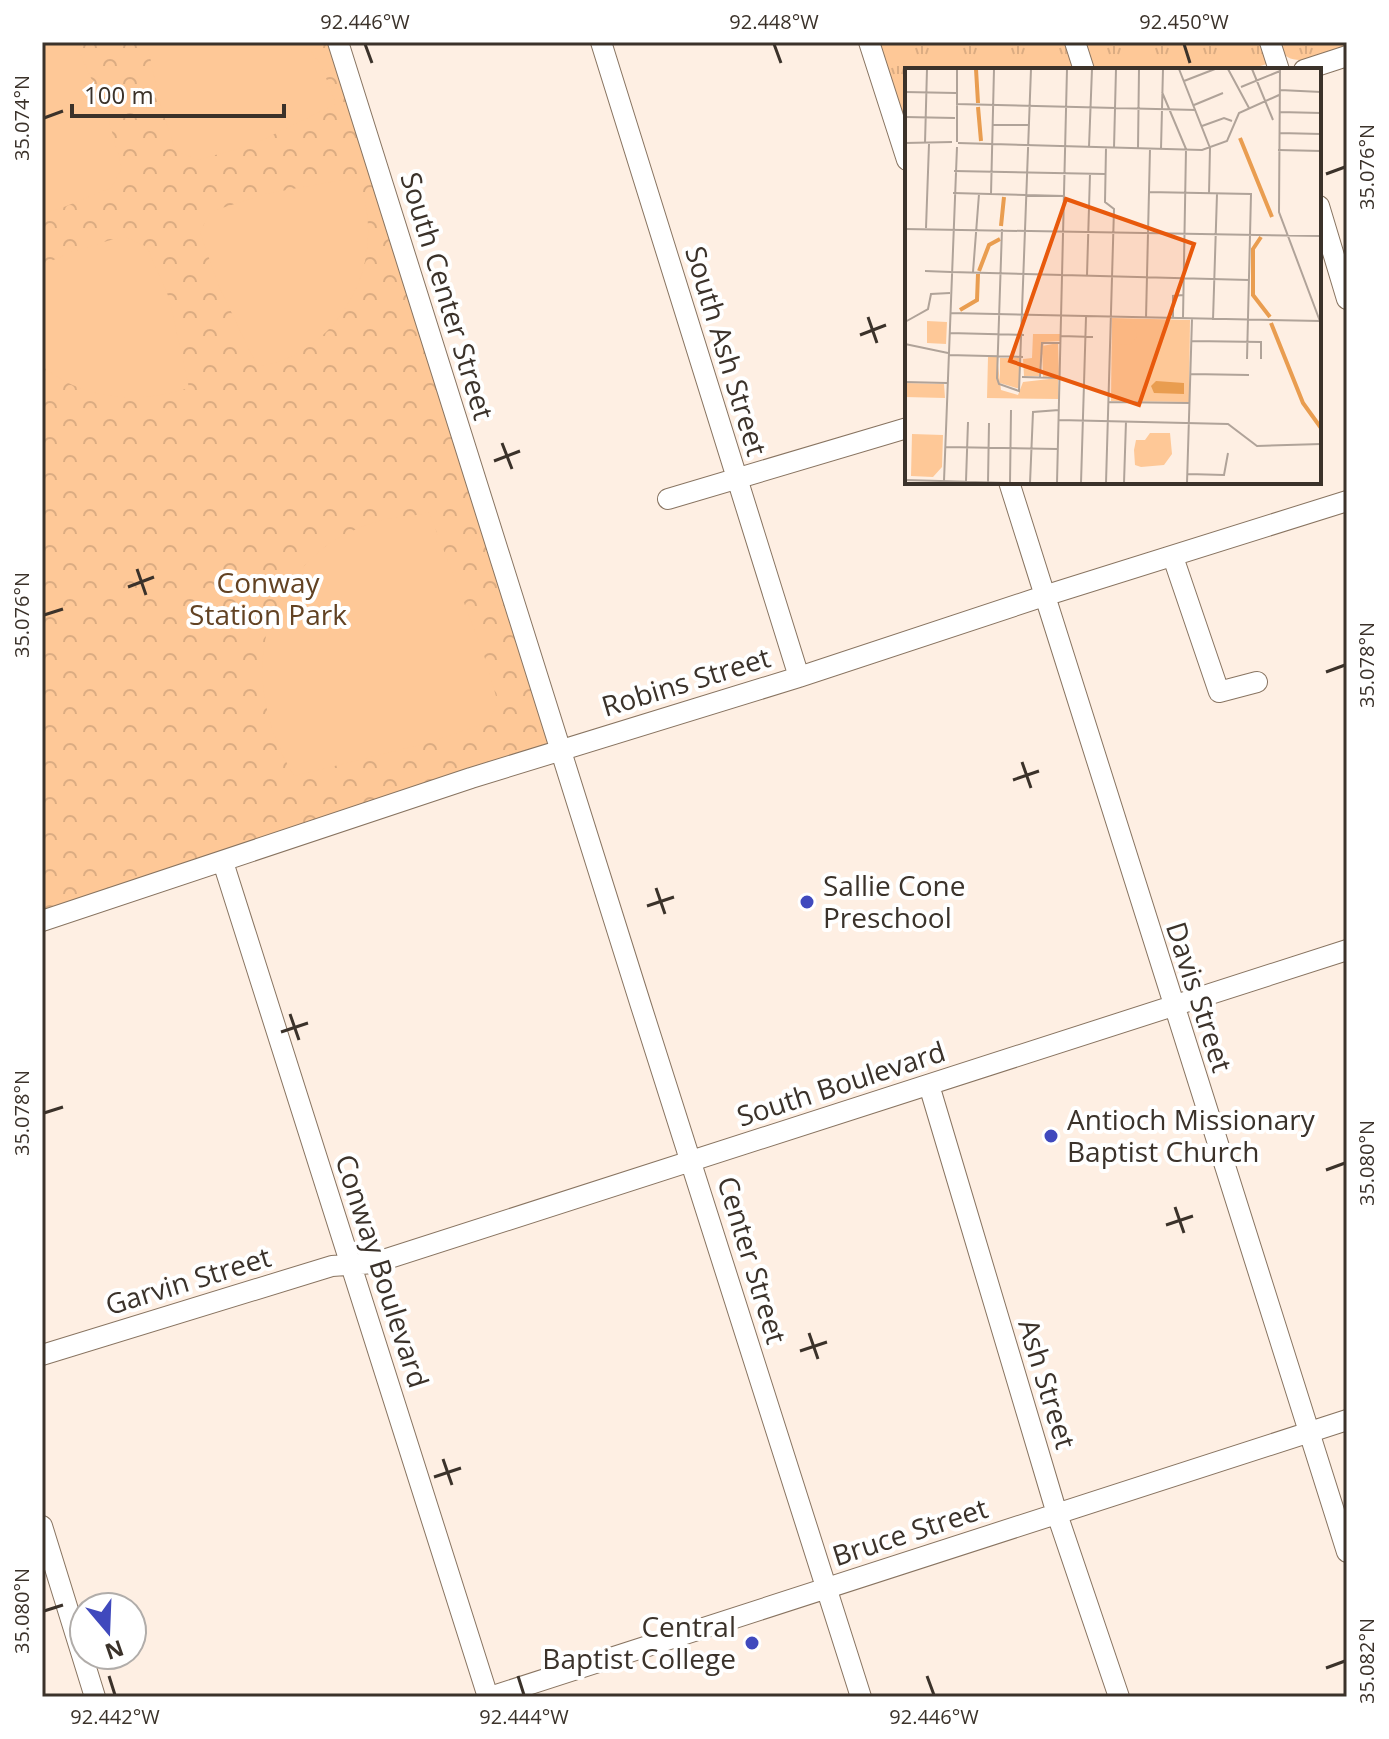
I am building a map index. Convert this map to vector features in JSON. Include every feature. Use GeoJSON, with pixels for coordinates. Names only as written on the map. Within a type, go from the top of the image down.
{"type":"FeatureCollection","features":[{"type":"Feature","properties":{"kind":"street","name":"South Center Street"},"geometry":{"type":"LineString","coordinates":[[338,42],[559,750]]}},
{"type":"Feature","properties":{"kind":"street","name":"South Ash Street"},"geometry":{"type":"LineString","coordinates":[[601,42],[799,677]]}},
{"type":"Feature","properties":{"kind":"street"},"geometry":{"type":"LineString","coordinates":[[869,42],[905,154]]}},
{"type":"Feature","properties":{"kind":"street"},"geometry":{"type":"LineString","coordinates":[[1075,42],[1083,68]]}},
{"type":"Feature","properties":{"kind":"street"},"geometry":{"type":"LineString","coordinates":[[1270,42],[1278,68]]}},
{"type":"Feature","properties":{"kind":"street"},"geometry":{"type":"LineString","coordinates":[[1310,68],[1347,56]]}},
{"type":"Feature","properties":{"kind":"street"},"geometry":{"type":"LineString","coordinates":[[1321,212],[1346,293]]}},
{"type":"Feature","properties":{"kind":"street"},"geometry":{"type":"LineString","coordinates":[[668,499],[905,429]]}},
{"type":"Feature","properties":{"kind":"street","name":"Davis Street"},"geometry":{"type":"LineString","coordinates":[[1010,484],[1347,1552]]}},
{"type":"Feature","properties":{"kind":"street","name":"Robins Street"},"geometry":{"type":"LineString","coordinates":[[42,921],[559,750],[799,677],[1347,501]]}},
{"type":"Feature","properties":{"kind":"street"},"geometry":{"type":"LineString","coordinates":[[1173,557],[1219,692],[1257,682]]}},
{"type":"Feature","properties":{"kind":"street","name":"Center Street"},"geometry":{"type":"LineString","coordinates":[[559,750],[861,1697]]}},
{"type":"Feature","properties":{"kind":"street","name":"Conway Boulevard"},"geometry":{"type":"LineString","coordinates":[[223,862],[489,1697]]}},
{"type":"Feature","properties":{"kind":"street","name":"South Boulevard"},"geometry":{"type":"LineString","coordinates":[[351,1264],[374,1263],[1347,950]]}},
{"type":"Feature","properties":{"kind":"street","name":"Ash Street"},"geometry":{"type":"LineString","coordinates":[[929,1085],[1057,1514],[1119,1697]]}},
{"type":"Feature","properties":{"kind":"street","name":"Garvin Street"},"geometry":{"type":"LineString","coordinates":[[42,1355],[332,1266],[351,1264]]}},
{"type":"Feature","properties":{"kind":"street","name":"Bruce Street"},"geometry":{"type":"LineString","coordinates":[[489,1697],[1347,1420]]}},
{"type":"Feature","properties":{"kind":"street"},"geometry":{"type":"LineString","coordinates":[[42,1526],[95,1697]]}},
{"type":"Feature","properties":{"kind":"green space","name":"Conway Station Park"},"geometry":{"type":"Polygon","coordinates":[[[42,42],[327,42],[549,737],[547,747],[539,751],[42,910],[42,42]]]}},
{"type":"Feature","properties":{"kind":"green space"},"geometry":{"type":"Polygon","coordinates":[[[42,42],[75,42],[107,114],[122,168],[111,188],[42,213],[42,42]]]}},
{"type":"Feature","properties":{"kind":"green space"},"geometry":{"type":"Polygon","coordinates":[[[147,42],[304,42],[321,65],[336,104],[252,145],[197,160],[175,150],[158,96],[147,42]]]}},
{"type":"Feature","properties":{"kind":"green space"},"geometry":{"type":"Polygon","coordinates":[[[875,42],[1065,42],[1073,68],[905,68],[905,136],[875,42]]]}},
{"type":"Feature","properties":{"kind":"green space"},"geometry":{"type":"Polygon","coordinates":[[[1082,42],[1260,42],[1267,64],[1254,68],[1090,68],[1082,42]]]}},
{"type":"Feature","properties":{"kind":"green space"},"geometry":{"type":"Polygon","coordinates":[[[1293,42],[1347,42],[1347,46],[1300,60],[1284,55],[1278,47],[1293,42]]]}},
{"type":"Feature","properties":{"kind":"green space"},"geometry":{"type":"Polygon","coordinates":[[[358,177],[366,207],[368,238],[359,282],[348,303],[319,339],[300,352],[257,366],[218,284],[200,232],[210,212],[265,194],[358,177]]]}},
{"type":"Feature","properties":{"kind":"green space"},"geometry":{"type":"Polygon","coordinates":[[[124,236],[147,247],[169,298],[189,388],[151,396],[112,396],[76,386],[42,366],[42,265],[74,251],[124,236]]]}},
{"type":"Feature","properties":{"kind":"green space"},"geometry":{"type":"Polygon","coordinates":[[[429,512],[483,652],[498,703],[488,722],[428,743],[294,776],[271,726],[262,674],[270,624],[280,599],[306,564],[335,540],[376,522],[429,512]]]}},
{"type":"Feature","properties":{"kind":"place","name":"Sallie Cone Preschool"},"geometry":{"type":"Point","coordinates":[807,902]}},
{"type":"Feature","properties":{"kind":"place","name":"Antioch Missionary Baptist Church"},"geometry":{"type":"Point","coordinates":[1051,1136]}},
{"type":"Feature","properties":{"kind":"place","name":"Central Baptist College"},"geometry":{"type":"Point","coordinates":[752,1643]}}]}
